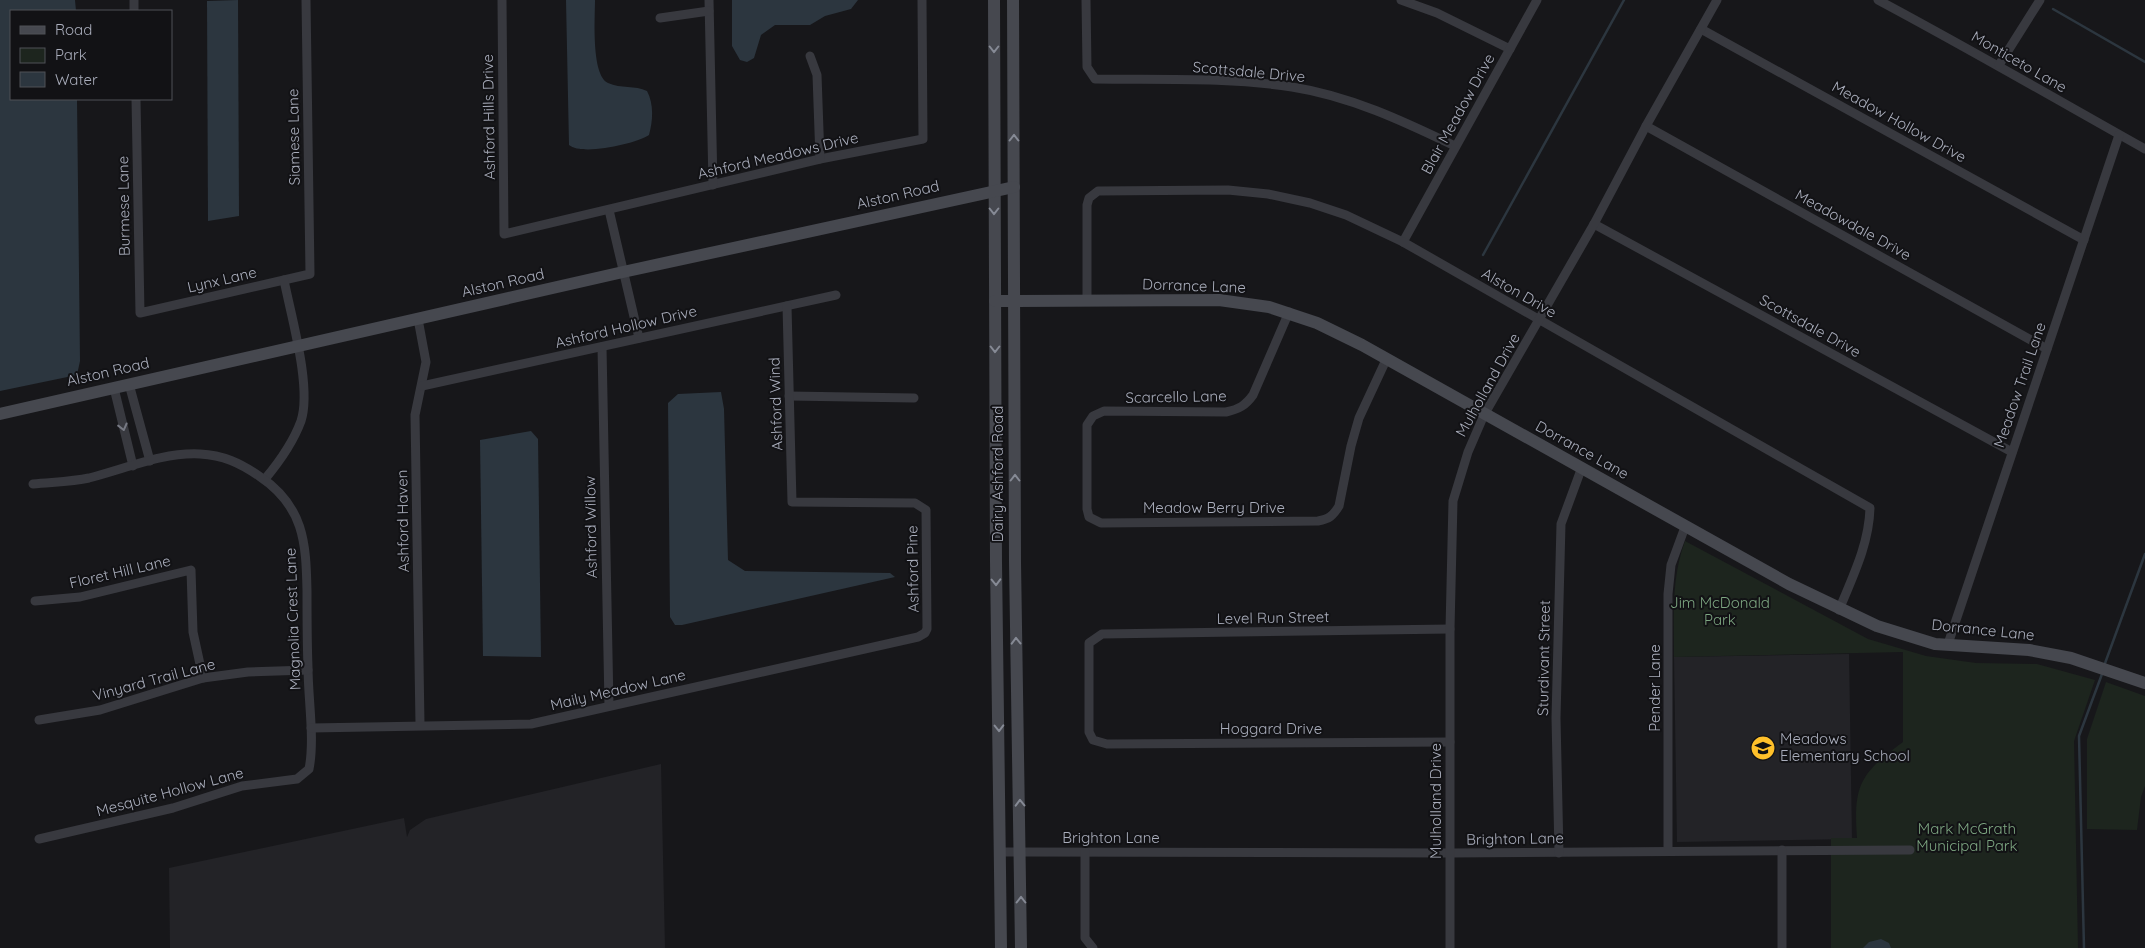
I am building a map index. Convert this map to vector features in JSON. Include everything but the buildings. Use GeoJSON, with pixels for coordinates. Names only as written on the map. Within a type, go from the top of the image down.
{"type":"FeatureCollection","features":[{"type":"Feature","properties":{"kind":"street","name":"Siamese Lane"},"geometry":{"type":"LineString","coordinates":[[306,0],[310,274]]}},
{"type":"Feature","properties":{"kind":"street","name":"Ashford Hills Drive"},"geometry":{"type":"LineString","coordinates":[[502,0],[504,234]]}},
{"type":"Feature","properties":{"kind":"street"},"geometry":{"type":"LineString","coordinates":[[709,0],[713,185]]}},
{"type":"Feature","properties":{"kind":"street","name":"Ashford Meadows Drive"},"geometry":{"type":"LineString","coordinates":[[504,234],[820,160],[923,139],[922,0]]}},
{"type":"Feature","properties":{"kind":"street","name":"Dairy Ashford Road"},"geometry":{"type":"LineString","coordinates":[[994,0],[994,301],[1001,948]]}},
{"type":"Feature","properties":{"kind":"street","name":"Dairy Ashford Road"},"geometry":{"type":"LineString","coordinates":[[1013,0],[1015,562],[1021,948]]}},
{"type":"Feature","properties":{"kind":"street","name":"Scottsdale Drive"},"geometry":{"type":"LineString","coordinates":[[1086,0],[1087,67],[1091,76],[1095,79],[1218,81],[1292,87],[1383,112],[1455,146]]}},
{"type":"Feature","properties":{"kind":"street"},"geometry":{"type":"LineString","coordinates":[[1401,0],[1438,14],[1510,49]]}},
{"type":"Feature","properties":{"kind":"street","name":"Blair Meadow Drive"},"geometry":{"type":"LineString","coordinates":[[1403,242],[1537,0]]}},
{"type":"Feature","properties":{"kind":"street","name":"Mulholland Drive"},"geometry":{"type":"LineString","coordinates":[[1450,948],[1450,629],[1453,501],[1468,452],[1484,415],[1540,321],[1717,0]]}},
{"type":"Feature","properties":{"kind":"street","name":"Monticeto Lane"},"geometry":{"type":"LineString","coordinates":[[1878,0],[2000,66],[2145,149]]}},
{"type":"Feature","properties":{"kind":"street"},"geometry":{"type":"LineString","coordinates":[[2000,66],[2040,0]]}},
{"type":"Feature","properties":{"kind":"street"},"geometry":{"type":"LineString","coordinates":[[660,18],[709,11]]}},
{"type":"Feature","properties":{"kind":"street","name":"Meadow Hollow Drive"},"geometry":{"type":"LineString","coordinates":[[1701,29],[2084,240]]}},
{"type":"Feature","properties":{"kind":"street"},"geometry":{"type":"LineString","coordinates":[[810,56],[817,75],[820,160]]}},
{"type":"Feature","properties":{"kind":"street","name":"Burmese Lane"},"geometry":{"type":"LineString","coordinates":[[136,100],[140,313]]}},
{"type":"Feature","properties":{"kind":"street","name":"Meadowdale Drive"},"geometry":{"type":"LineString","coordinates":[[1646,126],[2047,349]]}},
{"type":"Feature","properties":{"kind":"street","name":"Meadow Trail Lane"},"geometry":{"type":"LineString","coordinates":[[1948,644],[2119,135]]}},
{"type":"Feature","properties":{"kind":"street","name":"Alston Road"},"geometry":{"type":"LineString","coordinates":[[0,414],[623,272],[1014,187]]}},
{"type":"Feature","properties":{"kind":"street","name":"Alston Drive"},"geometry":{"type":"LineString","coordinates":[[1087,299],[1087,205],[1092,194],[1107,190],[1228,190],[1268,194],[1310,203],[1346,216],[1403,242],[1870,508],[1869,528],[1865,542],[1839,610]]}},
{"type":"Feature","properties":{"kind":"street"},"geometry":{"type":"LineString","coordinates":[[609,210],[639,338]]}},
{"type":"Feature","properties":{"kind":"street","name":"Scottsdale Drive"},"geometry":{"type":"LineString","coordinates":[[1594,224],[2012,452]]}},
{"type":"Feature","properties":{"kind":"street","name":"Lynx Lane"},"geometry":{"type":"LineString","coordinates":[[140,313],[310,274]]}},
{"type":"Feature","properties":{"kind":"street"},"geometry":{"type":"LineString","coordinates":[[265,480],[288,450],[301,419],[304,382],[284,280]]}},
{"type":"Feature","properties":{"kind":"street","name":"Ashford Hollow Drive"},"geometry":{"type":"LineString","coordinates":[[422,386],[602,348],[639,338],[836,295]]}},
{"type":"Feature","properties":{"kind":"street","name":"Dorrance Lane"},"geometry":{"type":"LineString","coordinates":[[994,301],[1087,299],[1219,300],[1289,312],[1353,340],[1484,415],[1582,467],[1685,527],[1839,610],[1877,626],[1935,644],[2029,650],[2071,658],[2145,683]]}},
{"type":"Feature","properties":{"kind":"street","name":"Ashford Wind"},"geometry":{"type":"LineString","coordinates":[[787,306],[792,502],[915,503],[922,506]]}},
{"type":"Feature","properties":{"kind":"street","name":"Scarcello Lane"},"geometry":{"type":"LineString","coordinates":[[1093,520],[1087,508],[1087,425],[1093,416],[1104,411],[1226,412],[1238,410],[1253,395],[1289,312]]}},
{"type":"Feature","properties":{"kind":"street","name":"Ashford Haven"},"geometry":{"type":"LineString","coordinates":[[418,319],[426,362],[415,415],[420,724]]}},
{"type":"Feature","properties":{"kind":"street","name":"Ashford Willow"},"geometry":{"type":"LineString","coordinates":[[602,348],[609,706]]}},
{"type":"Feature","properties":{"kind":"street","name":"Meadow Berry Drive"},"geometry":{"type":"LineString","coordinates":[[1093,520],[1101,523],[1318,522],[1334,515],[1338,506],[1359,418],[1386,360]]}},
{"type":"Feature","properties":{"kind":"street"},"geometry":{"type":"LineString","coordinates":[[129,384],[150,461]]}},
{"type":"Feature","properties":{"kind":"street"},"geometry":{"type":"LineString","coordinates":[[114,388],[133,466]]}},
{"type":"Feature","properties":{"kind":"street"},"geometry":{"type":"LineString","coordinates":[[789,396],[914,398]]}},
{"type":"Feature","properties":{"kind":"street","name":"Magnolia Crest Lane"},"geometry":{"type":"LineString","coordinates":[[33,484],[87,478],[181,453],[220,456],[246,467],[282,494],[295,512],[303,533],[306,551],[311,728],[310,766],[307,772]]}},
{"type":"Feature","properties":{"kind":"street","name":"Sturdivant Street"},"geometry":{"type":"LineString","coordinates":[[1559,852],[1556,718],[1561,524],[1582,467]]}},
{"type":"Feature","properties":{"kind":"street","name":"Ashford Pine"},"geometry":{"type":"LineString","coordinates":[[922,506],[926,510],[927,629],[925,633]]}},
{"type":"Feature","properties":{"kind":"street","name":"Pender Lane"},"geometry":{"type":"LineString","coordinates":[[1668,851],[1668,594],[1671,565],[1685,527]]}},
{"type":"Feature","properties":{"kind":"street"},"geometry":{"type":"LineString","coordinates":[[996,562],[1015,562]]}},
{"type":"Feature","properties":{"kind":"street","name":"Floret Hill Lane"},"geometry":{"type":"LineString","coordinates":[[35,601],[80,597],[191,570],[193,632],[203,678]]}},
{"type":"Feature","properties":{"kind":"street","name":"Level Run Street"},"geometry":{"type":"LineString","coordinates":[[1094,740],[1089,732],[1089,643],[1102,634],[1450,629]]}},
{"type":"Feature","properties":{"kind":"street","name":"Maily Meadow Lane"},"geometry":{"type":"LineString","coordinates":[[311,728],[420,724],[530,724],[918,637],[925,633]]}},
{"type":"Feature","properties":{"kind":"street","name":"Vinyard Trail Lane"},"geometry":{"type":"LineString","coordinates":[[39,720],[100,710],[203,678],[248,672],[308,670]]}},
{"type":"Feature","properties":{"kind":"street","name":"Hoggard Drive"},"geometry":{"type":"LineString","coordinates":[[1094,740],[1107,744],[1450,742]]}},
{"type":"Feature","properties":{"kind":"street","name":"Mesquite Hollow Lane"},"geometry":{"type":"LineString","coordinates":[[39,839],[173,808],[242,786],[297,779],[307,772]]}},
{"type":"Feature","properties":{"kind":"street"},"geometry":{"type":"LineString","coordinates":[[1782,850],[1782,948]]}},
{"type":"Feature","properties":{"kind":"street","name":"Brighton Lane"},"geometry":{"type":"LineString","coordinates":[[1001,852],[1450,854],[1910,850]]}},
{"type":"Feature","properties":{"kind":"street"},"geometry":{"type":"LineString","coordinates":[[1085,852],[1086,938],[1092,948]]}},
{"type":"Feature","properties":{"kind":"shaded area","name":"Meadows Elementary School"},"geometry":{"type":"Polygon","coordinates":[[[1849,654],[1852,839],[1677,842],[1674,657],[1849,654]]]}},
{"type":"Feature","properties":{"kind":"shaded area"},"geometry":{"type":"Polygon","coordinates":[[[661,764],[665,948],[170,948],[169,868],[404,818],[407,837],[410,830],[426,819],[661,764]]]}},
{"type":"Feature","properties":{"kind":"green space","name":"Mark McGrath Municipal Park"},"geometry":{"type":"Polygon","coordinates":[[[1685,541],[1868,639],[1926,656],[1976,663],[2037,664],[2095,680],[2074,741],[2078,948],[1831,948],[1831,838],[1857,838],[1857,805],[1863,781],[1878,762],[1903,742],[1903,652],[1674,657],[1675,584],[1685,541]]]}},
{"type":"Feature","properties":{"kind":"green space"},"geometry":{"type":"Polygon","coordinates":[[[2106,682],[2145,696],[2145,786],[2141,797],[2137,830],[2087,829],[2087,739],[2106,682]]]}},
{"type":"Feature","properties":{"kind":"water"},"geometry":{"type":"Polygon","coordinates":[[[0,0],[75,0],[76,10],[10,10],[10,100],[77,100],[80,361],[77,375],[0,391],[0,0]]]}},
{"type":"Feature","properties":{"kind":"water"},"geometry":{"type":"Polygon","coordinates":[[[238,0],[239,216],[208,221],[207,1],[238,0]]]}},
{"type":"Feature","properties":{"kind":"water"},"geometry":{"type":"Polygon","coordinates":[[[566,0],[595,0],[595,45],[599,69],[603,78],[608,83],[647,91],[651,101],[652,113],[649,135],[609,148],[585,149],[569,145],[566,0]]]}},
{"type":"Feature","properties":{"kind":"water"},"geometry":{"type":"Polygon","coordinates":[[[732,0],[858,0],[851,9],[825,16],[810,25],[775,25],[761,35],[754,58],[747,62],[740,60],[732,46],[732,0]]]}},
{"type":"Feature","properties":{"kind":"water"},"geometry":{"type":"Polygon","coordinates":[[[721,392],[724,409],[728,560],[745,571],[890,573],[895,577],[675,625],[670,617],[668,403],[678,394],[721,392]]]}},
{"type":"Feature","properties":{"kind":"water"},"geometry":{"type":"Polygon","coordinates":[[[531,431],[538,439],[541,657],[483,656],[480,440],[531,431]]]}},
{"type":"Feature","properties":{"kind":"water"},"geometry":{"type":"Polygon","coordinates":[[[1881,939],[1889,943],[1891,948],[1863,948],[1869,942],[1881,939]]]}},
{"type":"Feature","properties":{"kind":"waterway"},"geometry":{"type":"LineString","coordinates":[[1483,255],[1624,0]]}},
{"type":"Feature","properties":{"kind":"waterway"},"geometry":{"type":"LineString","coordinates":[[2053,9],[2145,62]]}},
{"type":"Feature","properties":{"kind":"waterway"},"geometry":{"type":"LineString","coordinates":[[2104,666],[2145,554]]}},
{"type":"Feature","properties":{"kind":"waterway"},"geometry":{"type":"LineString","coordinates":[[2084,948],[2079,736],[2102,674]]}},
{"type":"Feature","properties":{"kind":"place","name":"Meadows Elementary School"},"geometry":{"type":"Point","coordinates":[1763,748]}},
{"type":"Feature","properties":{"kind":"park label","name":"Jim McDonald Park"},"geometry":{"type":"Point","coordinates":[1720,612]}}]}
